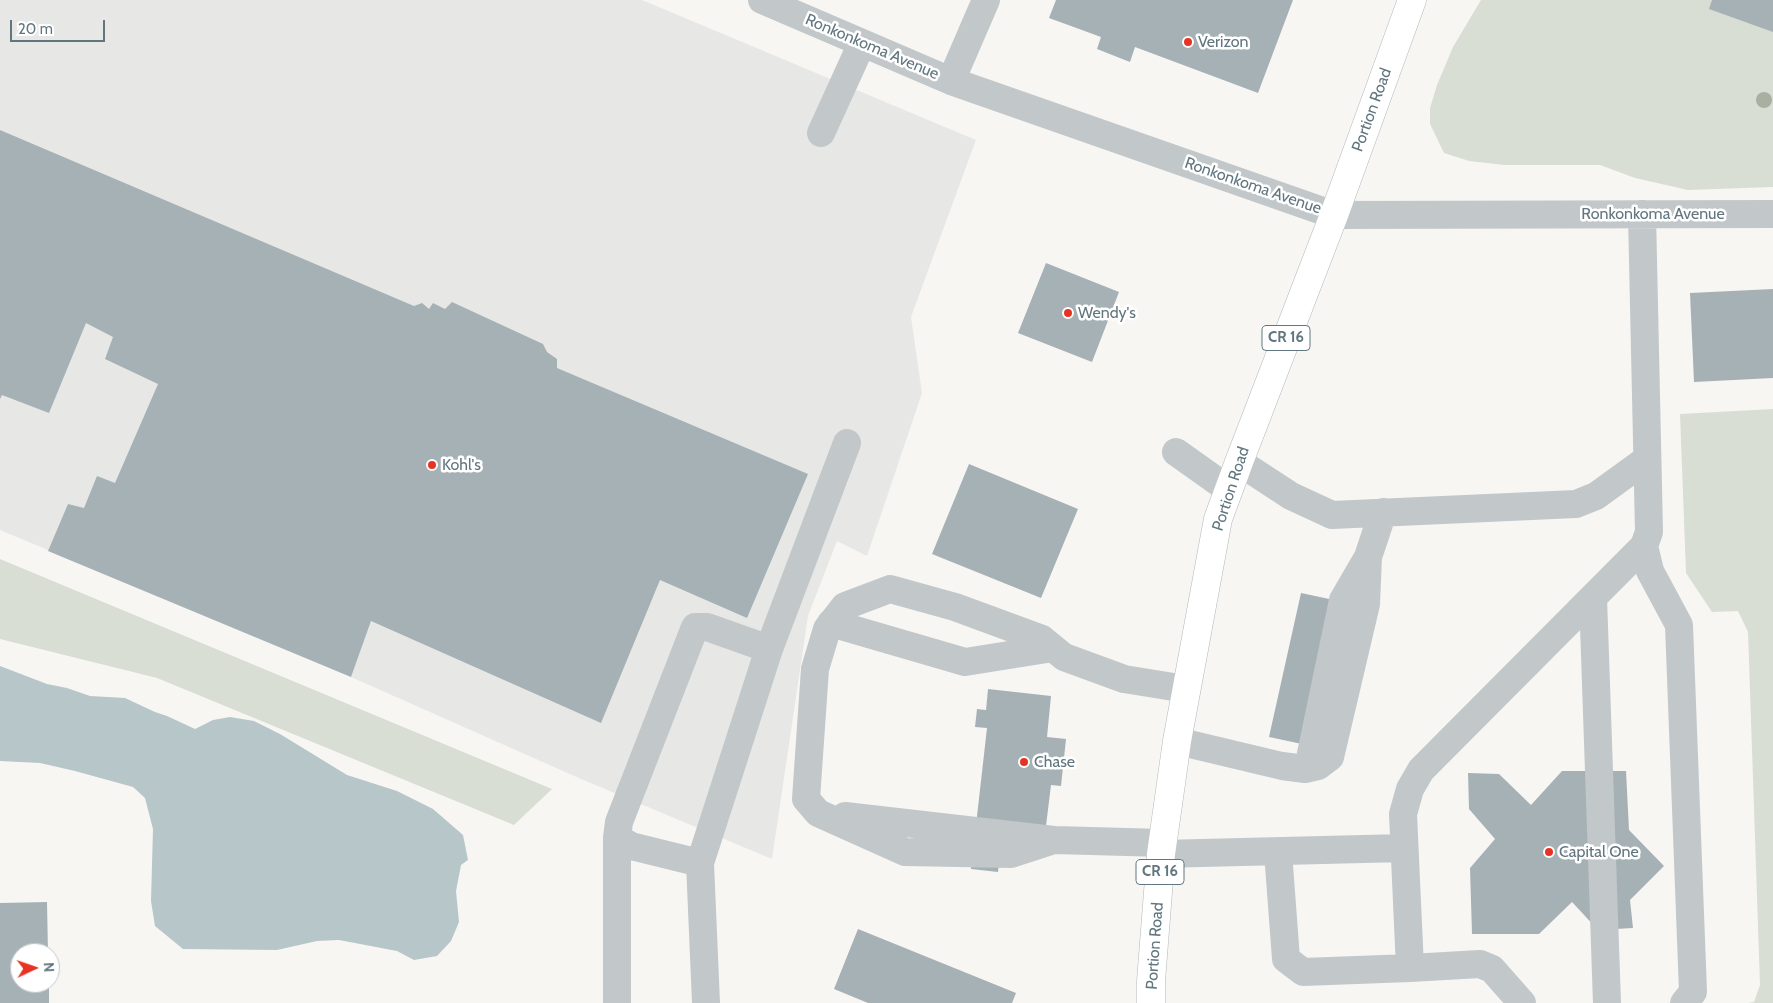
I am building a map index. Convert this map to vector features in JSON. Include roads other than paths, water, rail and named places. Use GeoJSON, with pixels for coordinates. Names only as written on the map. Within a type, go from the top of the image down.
{"type":"FeatureCollection","features":[{"type":"Feature","properties":{"kind":"main road","name":"Portion Road"},"geometry":{"type":"LineString","coordinates":[[1151,1003],[1151,981],[1162,849],[1177,741],[1218,519],[1238,462],[1334,215],[1412,0]]}},
{"type":"Feature","properties":{"kind":"street","name":"Ronkonkoma Avenue"},"geometry":{"type":"LineString","coordinates":[[762,0],[951,81],[1334,215],[1773,214]]}},
{"type":"Feature","properties":{"kind":"street"},"geometry":{"type":"LineString","coordinates":[[951,81],[986,0]]}},
{"type":"Feature","properties":{"kind":"street"},"geometry":{"type":"LineString","coordinates":[[821,133],[862,43]]}},
{"type":"Feature","properties":{"kind":"street"},"geometry":{"type":"LineString","coordinates":[[1410,968],[1403,814],[1410,789],[1421,770],[1644,546],[1649,532],[1642,214]]}},
{"type":"Feature","properties":{"kind":"street"},"geometry":{"type":"LineString","coordinates":[[706,1003],[700,863],[769,649],[847,443]]}},
{"type":"Feature","properties":{"kind":"street"},"geometry":{"type":"LineString","coordinates":[[1176,452],[1228,489]]}},
{"type":"Feature","properties":{"kind":"street"},"geometry":{"type":"LineString","coordinates":[[1238,462],[1291,496],[1332,515],[1576,504],[1596,496],[1647,459]]}},
{"type":"Feature","properties":{"kind":"street"},"geometry":{"type":"LineString","coordinates":[[1177,741],[1282,766],[1308,768],[1318,766],[1330,757],[1366,604],[1368,557],[1383,512]]}},
{"type":"Feature","properties":{"kind":"street"},"geometry":{"type":"LineString","coordinates":[[1644,546],[1650,571],[1680,625],[1693,992],[1684,1003]]}},
{"type":"Feature","properties":{"kind":"street"},"geometry":{"type":"LineString","coordinates":[[1186,689],[1124,679],[1064,657],[1048,644],[955,607],[890,589],[845,606],[827,629],[815,669],[806,799],[818,813],[905,852],[1011,854],[1054,840],[1162,849],[1278,852],[1404,848]]}},
{"type":"Feature","properties":{"kind":"street"},"geometry":{"type":"LineString","coordinates":[[1593,597],[1607,1003]]}},
{"type":"Feature","properties":{"kind":"street"},"geometry":{"type":"LineString","coordinates":[[831,623],[965,662],[1048,644]]}},
{"type":"Feature","properties":{"kind":"street"},"geometry":{"type":"LineString","coordinates":[[617,1003],[617,838],[619,822],[695,627],[707,627],[769,649]]}},
{"type":"Feature","properties":{"kind":"street"},"geometry":{"type":"LineString","coordinates":[[617,838],[631,846],[700,863]]}},
{"type":"Feature","properties":{"kind":"street"},"geometry":{"type":"LineString","coordinates":[[1278,852],[1286,959],[1303,972],[1480,964],[1492,969],[1522,1003]]}},
{"type":"Feature","properties":{"kind":"place","name":"Verizon"},"geometry":{"type":"Point","coordinates":[1188,42]}},
{"type":"Feature","properties":{"kind":"place","name":"Wendy's"},"geometry":{"type":"Point","coordinates":[1068,313]}},
{"type":"Feature","properties":{"kind":"place","name":"Kohl's"},"geometry":{"type":"Point","coordinates":[432,465]}},
{"type":"Feature","properties":{"kind":"place","name":"Chase"},"geometry":{"type":"Point","coordinates":[1024,762]}},
{"type":"Feature","properties":{"kind":"place","name":"Capital One"},"geometry":{"type":"Point","coordinates":[1549,852]}}]}
